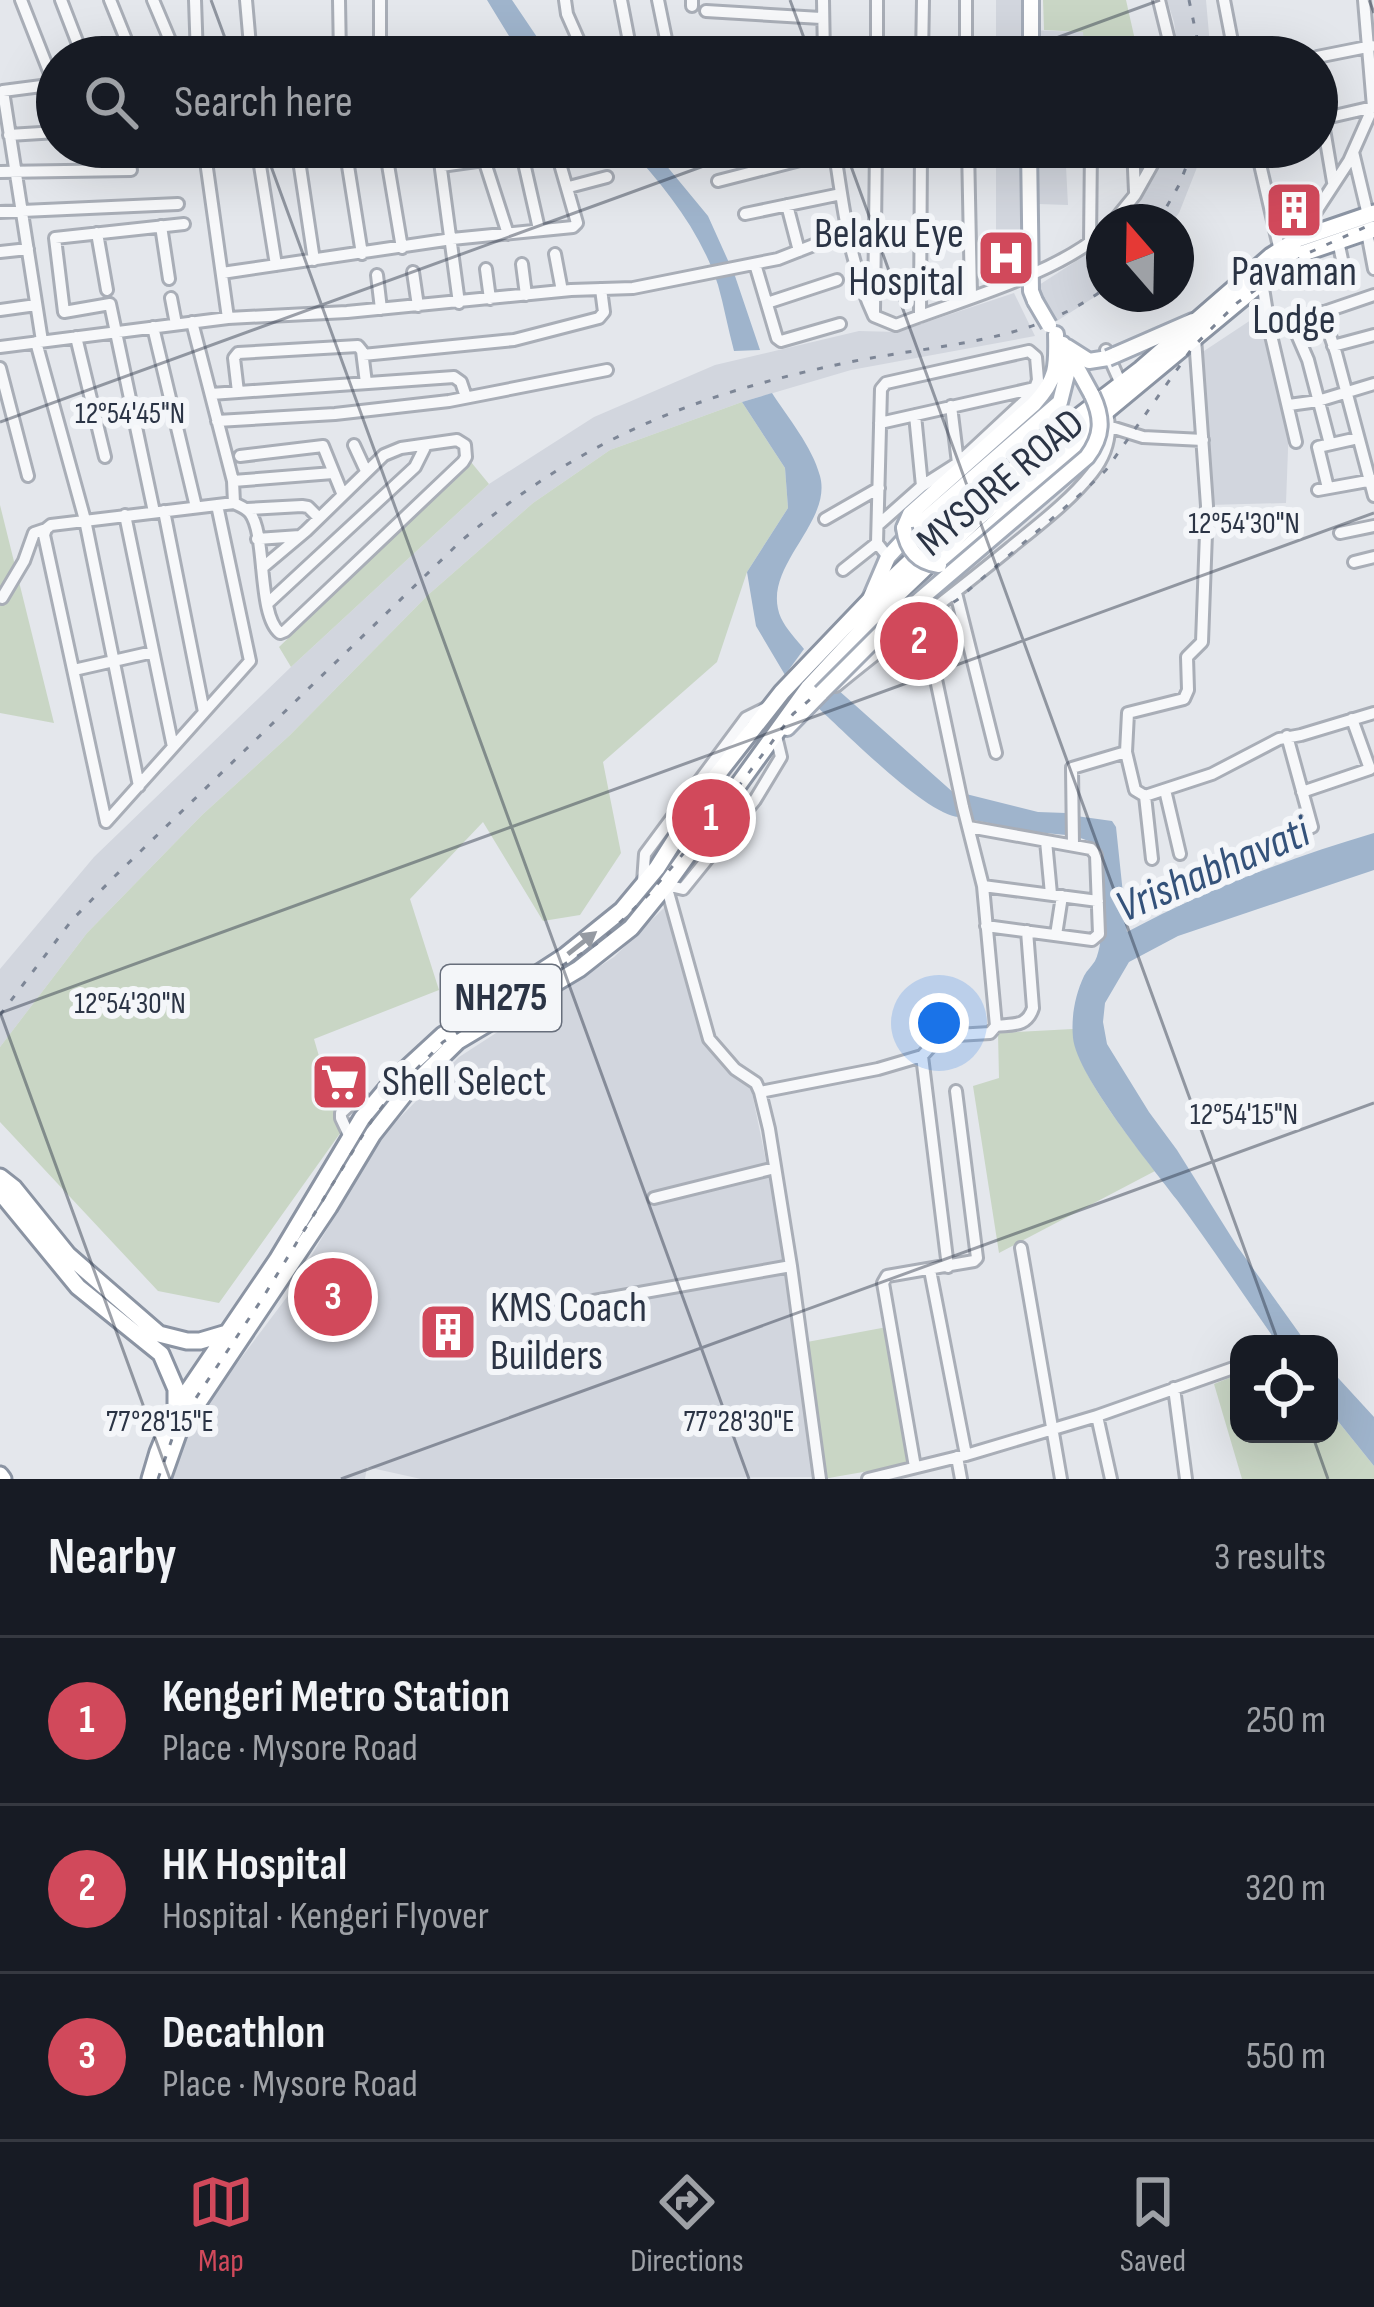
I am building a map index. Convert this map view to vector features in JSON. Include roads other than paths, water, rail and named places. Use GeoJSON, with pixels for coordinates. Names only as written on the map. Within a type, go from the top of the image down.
{"type":"FeatureCollection","features":[{"type":"Feature","properties":{"kind":"highway","name":"MYSORE ROAD"},"geometry":{"type":"LineString","coordinates":[[162,1479],[178,1431],[232,1337],[350,1137],[393,1082],[443,1036],[565,956],[622,910],[772,705],[812,682],[974,521],[1105,420],[1203,316],[1298,239],[1371,222]]}},
{"type":"Feature","properties":{"kind":"highway","name":"MYSORE ROAD"},"geometry":{"type":"LineString","coordinates":[[150,1479],[176,1410],[319,1222],[406,1091],[458,1041],[579,969],[631,928],[776,736],[870,600],[957,517],[1120,384],[1196,338],[1298,255],[1339,241],[1371,222]]}},
{"type":"Feature","properties":{"kind":"highway"},"geometry":{"type":"LineString","coordinates":[[366,1113],[374,1134]]}},
{"type":"Feature","properties":{"kind":"highway"},"geometry":{"type":"LineString","coordinates":[[0,1177],[68,1255],[159,1334],[187,1342],[232,1337]]}},
{"type":"Feature","properties":{"kind":"highway"},"geometry":{"type":"LineString","coordinates":[[0,1192],[78,1286],[161,1354],[176,1389],[176,1410]]}},
{"type":"Feature","properties":{"kind":"main road"},"geometry":{"type":"LineString","coordinates":[[1028,0],[1028,36]]}},
{"type":"Feature","properties":{"kind":"main road"},"geometry":{"type":"LineString","coordinates":[[812,682],[883,631],[1095,447],[1101,427],[1099,409],[1031,291],[1029,168]]}},
{"type":"Feature","properties":{"kind":"main road"},"geometry":{"type":"LineString","coordinates":[[1105,420],[954,559],[939,565],[927,563],[911,551],[904,528],[910,514],[1071,366],[1102,360],[1203,316]]}},
{"type":"Feature","properties":{"kind":"main road"},"geometry":{"type":"LineString","coordinates":[[870,600],[888,557],[914,529],[1060,402],[1071,366]]}},
{"type":"Feature","properties":{"kind":"street"},"geometry":{"type":"LineString","coordinates":[[21,0],[36,36]]}},
{"type":"Feature","properties":{"kind":"street"},"geometry":{"type":"LineString","coordinates":[[61,0],[75,36]]}},
{"type":"Feature","properties":{"kind":"street"},"geometry":{"type":"LineString","coordinates":[[110,0],[125,36]]}},
{"type":"Feature","properties":{"kind":"street"},"geometry":{"type":"LineString","coordinates":[[153,0],[168,36]]}},
{"type":"Feature","properties":{"kind":"street"},"geometry":{"type":"LineString","coordinates":[[196,0],[197,36]]}},
{"type":"Feature","properties":{"kind":"street"},"geometry":{"type":"LineString","coordinates":[[246,0],[249,36]]}},
{"type":"Feature","properties":{"kind":"street"},"geometry":{"type":"LineString","coordinates":[[339,0],[340,36]]}},
{"type":"Feature","properties":{"kind":"street"},"geometry":{"type":"LineString","coordinates":[[380,0],[380,36]]}},
{"type":"Feature","properties":{"kind":"street"},"geometry":{"type":"LineString","coordinates":[[565,0],[577,36]]}},
{"type":"Feature","properties":{"kind":"street"},"geometry":{"type":"LineString","coordinates":[[621,0],[628,36]]}},
{"type":"Feature","properties":{"kind":"street"},"geometry":{"type":"LineString","coordinates":[[658,0],[666,36]]}},
{"type":"Feature","properties":{"kind":"street"},"geometry":{"type":"LineString","coordinates":[[819,0],[822,36]]}},
{"type":"Feature","properties":{"kind":"street"},"geometry":{"type":"LineString","coordinates":[[877,0],[877,36]]}},
{"type":"Feature","properties":{"kind":"street"},"geometry":{"type":"LineString","coordinates":[[922,0],[922,36]]}},
{"type":"Feature","properties":{"kind":"street"},"geometry":{"type":"LineString","coordinates":[[966,0],[966,36]]}},
{"type":"Feature","properties":{"kind":"street"},"geometry":{"type":"LineString","coordinates":[[1224,0],[1231,36]]}},
{"type":"Feature","properties":{"kind":"street"},"geometry":{"type":"LineString","coordinates":[[1298,239],[1370,122],[1371,46],[1364,0]]}},
{"type":"Feature","properties":{"kind":"street"},"geometry":{"type":"LineString","coordinates":[[1158,1],[1167,36]]}},
{"type":"Feature","properties":{"kind":"street"},"geometry":{"type":"LineString","coordinates":[[706,11],[821,20]]}},
{"type":"Feature","properties":{"kind":"street"},"geometry":{"type":"LineString","coordinates":[[1338,53],[1371,46]]}},
{"type":"Feature","properties":{"kind":"street"},"geometry":{"type":"LineString","coordinates":[[36,85],[1,88],[39,341],[85,520],[139,786]]}},
{"type":"Feature","properties":{"kind":"street"},"geometry":{"type":"LineString","coordinates":[[1338,115],[1373,107]]}},
{"type":"Feature","properties":{"kind":"street"},"geometry":{"type":"LineString","coordinates":[[9,135],[36,133]]}},
{"type":"Feature","properties":{"kind":"street"},"geometry":{"type":"LineString","coordinates":[[1353,152],[1371,222],[1374,269]]}},
{"type":"Feature","properties":{"kind":"street"},"geometry":{"type":"LineString","coordinates":[[207,168],[228,319]]}},
{"type":"Feature","properties":{"kind":"street"},"geometry":{"type":"LineString","coordinates":[[260,168],[275,266]]}},
{"type":"Feature","properties":{"kind":"street"},"geometry":{"type":"LineString","coordinates":[[300,168],[314,260]]}},
{"type":"Feature","properties":{"kind":"street"},"geometry":{"type":"LineString","coordinates":[[348,168],[362,254]]}},
{"type":"Feature","properties":{"kind":"street"},"geometry":{"type":"LineString","coordinates":[[388,168],[401,248]]}},
{"type":"Feature","properties":{"kind":"street"},"geometry":{"type":"LineString","coordinates":[[441,168],[459,303]]}},
{"type":"Feature","properties":{"kind":"street"},"geometry":{"type":"LineString","coordinates":[[487,168],[508,233]]}},
{"type":"Feature","properties":{"kind":"street"},"geometry":{"type":"LineString","coordinates":[[525,168],[539,229]]}},
{"type":"Feature","properties":{"kind":"street"},"geometry":{"type":"LineString","coordinates":[[222,273],[573,226],[578,223],[565,168]]}},
{"type":"Feature","properties":{"kind":"street"},"geometry":{"type":"LineString","coordinates":[[718,181],[766,168]]}},
{"type":"Feature","properties":{"kind":"street"},"geometry":{"type":"LineString","coordinates":[[838,168],[847,232],[863,292],[874,316],[896,325],[1031,274],[1086,245]]}},
{"type":"Feature","properties":{"kind":"street"},"geometry":{"type":"LineString","coordinates":[[874,316],[876,168]]}},
{"type":"Feature","properties":{"kind":"street"},"geometry":{"type":"LineString","coordinates":[[920,316],[922,168]]}},
{"type":"Feature","properties":{"kind":"street"},"geometry":{"type":"LineString","coordinates":[[968,168],[971,296]]}},
{"type":"Feature","properties":{"kind":"street"},"geometry":{"type":"LineString","coordinates":[[1090,204],[1091,168]]}},
{"type":"Feature","properties":{"kind":"street"},"geometry":{"type":"LineString","coordinates":[[1134,168],[1135,195]]}},
{"type":"Feature","properties":{"kind":"street"},"geometry":{"type":"LineString","coordinates":[[1128,204],[1150,168]]}},
{"type":"Feature","properties":{"kind":"street"},"geometry":{"type":"LineString","coordinates":[[1261,168],[1280,251]]}},
{"type":"Feature","properties":{"kind":"street"},"geometry":{"type":"LineString","coordinates":[[1331,168],[1334,182]]}},
{"type":"Feature","properties":{"kind":"street"},"geometry":{"type":"LineString","coordinates":[[0,172],[131,170]]}},
{"type":"Feature","properties":{"kind":"street"},"geometry":{"type":"LineString","coordinates":[[569,187],[607,178]]}},
{"type":"Feature","properties":{"kind":"street"},"geometry":{"type":"LineString","coordinates":[[746,214],[842,194]]}},
{"type":"Feature","properties":{"kind":"street"},"geometry":{"type":"LineString","coordinates":[[0,212],[178,204]]}},
{"type":"Feature","properties":{"kind":"street"},"geometry":{"type":"LineString","coordinates":[[787,205],[799,250]]}},
{"type":"Feature","properties":{"kind":"street"},"geometry":{"type":"LineString","coordinates":[[184,224],[56,238],[64,312],[110,304],[204,712]]}},
{"type":"Feature","properties":{"kind":"street"},"geometry":{"type":"LineString","coordinates":[[161,226],[169,279]]}},
{"type":"Feature","properties":{"kind":"street"},"geometry":{"type":"LineString","coordinates":[[0,347],[192,322],[641,287],[755,264],[847,232]]}},
{"type":"Feature","properties":{"kind":"street"},"geometry":{"type":"LineString","coordinates":[[97,233],[107,290]]}},
{"type":"Feature","properties":{"kind":"street"},"geometry":{"type":"LineString","coordinates":[[1339,241],[1345,269]]}},
{"type":"Feature","properties":{"kind":"street"},"geometry":{"type":"LineString","coordinates":[[0,252],[28,249]]}},
{"type":"Feature","properties":{"kind":"street"},"geometry":{"type":"LineString","coordinates":[[555,254],[562,291]]}},
{"type":"Feature","properties":{"kind":"street"},"geometry":{"type":"LineString","coordinates":[[522,264],[526,295]]}},
{"type":"Feature","properties":{"kind":"street"},"geometry":{"type":"LineString","coordinates":[[755,264],[777,338],[782,341],[841,324]]}},
{"type":"Feature","properties":{"kind":"street"},"geometry":{"type":"LineString","coordinates":[[486,269],[490,299]]}},
{"type":"Feature","properties":{"kind":"street"},"geometry":{"type":"LineString","coordinates":[[413,272],[418,306]]}},
{"type":"Feature","properties":{"kind":"street"},"geometry":{"type":"LineString","coordinates":[[377,275],[381,309]]}},
{"type":"Feature","properties":{"kind":"street"},"geometry":{"type":"LineString","coordinates":[[767,303],[837,280]]}},
{"type":"Feature","properties":{"kind":"street"},"geometry":{"type":"LineString","coordinates":[[1262,282],[1288,405],[1312,446],[1323,489],[1372,480]]}},
{"type":"Feature","properties":{"kind":"street"},"geometry":{"type":"LineString","coordinates":[[363,356],[514,340],[598,318],[604,313],[601,289]]}},
{"type":"Feature","properties":{"kind":"street"},"geometry":{"type":"LineString","coordinates":[[1270,331],[1374,295]]}},
{"type":"Feature","properties":{"kind":"street"},"geometry":{"type":"LineString","coordinates":[[171,298],[176,324]]}},
{"type":"Feature","properties":{"kind":"street"},"geometry":{"type":"LineString","coordinates":[[0,310],[36,305]]}},
{"type":"Feature","properties":{"kind":"street"},"geometry":{"type":"LineString","coordinates":[[1322,312],[1374,496]]}},
{"type":"Feature","properties":{"kind":"street"},"geometry":{"type":"LineString","coordinates":[[192,322],[234,503]]}},
{"type":"Feature","properties":{"kind":"street"},"geometry":{"type":"LineString","coordinates":[[1292,323],[1318,401],[1312,446]]}},
{"type":"Feature","properties":{"kind":"street"},"geometry":{"type":"LineString","coordinates":[[153,327],[196,507]]}},
{"type":"Feature","properties":{"kind":"street"},"geometry":{"type":"LineString","coordinates":[[1334,346],[1374,335]]}},
{"type":"Feature","properties":{"kind":"street"},"geometry":{"type":"LineString","coordinates":[[76,337],[104,458]]}},
{"type":"Feature","properties":{"kind":"street"},"geometry":{"type":"LineString","coordinates":[[1196,338],[1207,506],[1202,642],[1187,657],[1184,699],[1128,713],[1126,752],[1135,790],[1145,796],[1166,790],[1212,774],[1287,736],[1374,713]]}},
{"type":"Feature","properties":{"kind":"street"},"geometry":{"type":"LineString","coordinates":[[238,392],[238,353],[358,346],[366,383]]}},
{"type":"Feature","properties":{"kind":"street"},"geometry":{"type":"LineString","coordinates":[[1106,350],[1120,384]]}},
{"type":"Feature","properties":{"kind":"street"},"geometry":{"type":"LineString","coordinates":[[878,525],[922,486],[958,463],[1031,395],[1037,380],[1036,357],[1029,351],[951,366],[886,383],[881,389],[880,422],[878,525],[878,543],[888,557]]}},
{"type":"Feature","properties":{"kind":"street"},"geometry":{"type":"LineString","coordinates":[[0,368],[28,476]]}},
{"type":"Feature","properties":{"kind":"street"},"geometry":{"type":"LineString","coordinates":[[217,421],[334,414],[466,398],[607,370]]}},
{"type":"Feature","properties":{"kind":"street"},"geometry":{"type":"LineString","coordinates":[[211,394],[454,376],[466,398]]}},
{"type":"Feature","properties":{"kind":"street"},"geometry":{"type":"LineString","coordinates":[[1283,385],[1312,377]]}},
{"type":"Feature","properties":{"kind":"street"},"geometry":{"type":"LineString","coordinates":[[1288,405],[1374,384]]}},
{"type":"Feature","properties":{"kind":"street"},"geometry":{"type":"LineString","coordinates":[[880,422],[1034,388]]}},
{"type":"Feature","properties":{"kind":"street"},"geometry":{"type":"LineString","coordinates":[[951,406],[958,463]]}},
{"type":"Feature","properties":{"kind":"street"},"geometry":{"type":"LineString","coordinates":[[916,415],[922,486]]}},
{"type":"Feature","properties":{"kind":"street"},"geometry":{"type":"LineString","coordinates":[[1105,420],[1143,437],[1203,440]]}},
{"type":"Feature","properties":{"kind":"street"},"geometry":{"type":"LineString","coordinates":[[812,682],[827,693],[1039,525],[1093,472],[1108,444],[1105,420]]}},
{"type":"Feature","properties":{"kind":"street"},"geometry":{"type":"LineString","coordinates":[[1312,446],[1358,438]]}},
{"type":"Feature","properties":{"kind":"street"},"geometry":{"type":"LineString","coordinates":[[247,509],[254,519],[257,539],[268,603],[272,626],[280,633],[466,457],[462,441],[392,451],[262,568]]}},
{"type":"Feature","properties":{"kind":"street"},"geometry":{"type":"LineString","coordinates":[[354,445],[366,471]]}},
{"type":"Feature","properties":{"kind":"street"},"geometry":{"type":"LineString","coordinates":[[268,603],[415,467],[426,445]]}},
{"type":"Feature","properties":{"kind":"street"},"geometry":{"type":"LineString","coordinates":[[239,456],[323,446],[342,493]]}},
{"type":"Feature","properties":{"kind":"street"},"geometry":{"type":"LineString","coordinates":[[232,481],[332,473]]}},
{"type":"Feature","properties":{"kind":"street"},"geometry":{"type":"LineString","coordinates":[[825,519],[879,488]]}},
{"type":"Feature","properties":{"kind":"street"},"geometry":{"type":"LineString","coordinates":[[2,598],[34,533],[51,525],[234,503],[247,509],[302,506],[319,517]]}},
{"type":"Feature","properties":{"kind":"street"},"geometry":{"type":"LineString","coordinates":[[46,529],[106,822],[250,661],[217,505]]}},
{"type":"Feature","properties":{"kind":"street"},"geometry":{"type":"LineString","coordinates":[[124,515],[173,747]]}},
{"type":"Feature","properties":{"kind":"street"},"geometry":{"type":"LineString","coordinates":[[1340,533],[1374,526]]}},
{"type":"Feature","properties":{"kind":"street"},"geometry":{"type":"LineString","coordinates":[[257,539],[300,536]]}},
{"type":"Feature","properties":{"kind":"street"},"geometry":{"type":"LineString","coordinates":[[843,570],[878,543]]}},
{"type":"Feature","properties":{"kind":"street"},"geometry":{"type":"LineString","coordinates":[[1354,562],[1374,557]]}},
{"type":"Feature","properties":{"kind":"street"},"geometry":{"type":"LineString","coordinates":[[956,593],[996,753]]}},
{"type":"Feature","properties":{"kind":"street"},"geometry":{"type":"LineString","coordinates":[[923,618],[982,886],[996,1026]]}},
{"type":"Feature","properties":{"kind":"street"},"geometry":{"type":"LineString","coordinates":[[246,642],[272,626]]}},
{"type":"Feature","properties":{"kind":"street"},"geometry":{"type":"LineString","coordinates":[[74,670],[153,652]]}},
{"type":"Feature","properties":{"kind":"street"},"geometry":{"type":"LineString","coordinates":[[1302,792],[1367,772],[1370,754],[1352,719]]}},
{"type":"Feature","properties":{"kind":"street"},"geometry":{"type":"LineString","coordinates":[[1287,736],[1312,826]]}},
{"type":"Feature","properties":{"kind":"street"},"geometry":{"type":"LineString","coordinates":[[1073,836],[1072,769],[1126,752]]}},
{"type":"Feature","properties":{"kind":"street"},"geometry":{"type":"LineString","coordinates":[[1166,790],[1180,854]]}},
{"type":"Feature","properties":{"kind":"street"},"geometry":{"type":"LineString","coordinates":[[1145,796],[1152,859]]}},
{"type":"Feature","properties":{"kind":"street"},"geometry":{"type":"LineString","coordinates":[[969,827],[1046,841],[1073,836],[1096,855],[1097,938],[986,926]]}},
{"type":"Feature","properties":{"kind":"street"},"geometry":{"type":"LineString","coordinates":[[1046,841],[1057,895],[1056,935]]}},
{"type":"Feature","properties":{"kind":"street"},"geometry":{"type":"LineString","coordinates":[[667,885],[709,1039],[760,1092],[776,1168],[820,1479]]}},
{"type":"Feature","properties":{"kind":"street"},"geometry":{"type":"LineString","coordinates":[[982,886],[1098,901]]}},
{"type":"Feature","properties":{"kind":"street"},"geometry":{"type":"LineString","coordinates":[[760,1092],[922,1056],[940,1036],[990,1033],[996,1026],[1022,1024],[1034,1008],[1027,931]]}},
{"type":"Feature","properties":{"kind":"street"},"geometry":{"type":"LineString","coordinates":[[922,1056],[948,1267]]}},
{"type":"Feature","properties":{"kind":"street"},"geometry":{"type":"LineString","coordinates":[[920,1471],[883,1283],[887,1276],[977,1258],[956,1091]]}},
{"type":"Feature","properties":{"kind":"street"},"geometry":{"type":"LineString","coordinates":[[654,1198],[776,1168]]}},
{"type":"Feature","properties":{"kind":"street"},"geometry":{"type":"LineString","coordinates":[[1021,1248],[1061,1479]]}},
{"type":"Feature","properties":{"kind":"street"},"geometry":{"type":"LineString","coordinates":[[594,1301],[791,1266]]}},
{"type":"Feature","properties":{"kind":"street"},"geometry":{"type":"LineString","coordinates":[[930,1270],[962,1456],[961,1479]]}},
{"type":"Feature","properties":{"kind":"street"},"geometry":{"type":"LineString","coordinates":[[868,1479],[920,1471],[1230,1369]]}},
{"type":"Feature","properties":{"kind":"street"},"geometry":{"type":"LineString","coordinates":[[1174,1388],[1186,1479]]}},
{"type":"Feature","properties":{"kind":"street"},"geometry":{"type":"LineString","coordinates":[[1097,1416],[1111,1479]]}},
{"type":"Feature","properties":{"kind":"water"},"geometry":{"type":"Polygon","coordinates":[[[487,0],[512,0],[536,36],[509,36],[487,0]]]}},
{"type":"Feature","properties":{"kind":"water"},"geometry":{"type":"Polygon","coordinates":[[[646,168],[668,168],[708,216],[760,350],[734,351],[718,285],[702,247],[646,168]]]}},
{"type":"Feature","properties":{"kind":"water"},"geometry":{"type":"Polygon","coordinates":[[[772,393],[811,454],[821,494],[780,581],[781,618],[804,649],[785,675],[756,626],[747,572],[788,508],[785,468],[742,402],[772,393]]]}},
{"type":"Feature","properties":{"kind":"water"},"geometry":{"type":"Polygon","coordinates":[[[837,689],[955,794],[960,817],[946,814],[908,789],[817,707],[837,689]]]}},
{"type":"Feature","properties":{"kind":"water"},"geometry":{"type":"Polygon","coordinates":[[[962,793],[1038,812],[1066,813],[1066,835],[968,819],[962,793]]]}},
{"type":"Feature","properties":{"kind":"water","name":"Vrishabhavati"},"geometry":{"type":"Polygon","coordinates":[[[1076,816],[1112,821],[1116,827],[1127,932],[1248,876],[1374,833],[1374,870],[1178,936],[1129,962],[1105,1003],[1107,1044],[1237,1246],[1301,1335],[1272,1335],[1087,1075],[1073,1038],[1074,1006],[1099,950],[1102,902],[1094,843],[1075,836],[1076,816]]]}},
{"type":"Feature","properties":{"kind":"water"},"geometry":{"type":"Polygon","coordinates":[[[1338,1378],[1374,1417],[1374,1466],[1338,1421],[1338,1378]]]}},
{"type":"Feature","properties":{"kind":"railway"},"geometry":{"type":"LineString","coordinates":[[1189,0],[1197,36]]}},
{"type":"Feature","properties":{"kind":"railway"},"geometry":{"type":"LineString","coordinates":[[1168,204],[1186,168]]}},
{"type":"Feature","properties":{"kind":"railway"},"geometry":{"type":"LineString","coordinates":[[158,1479],[172,1439],[194,1401],[392,1094],[443,1042],[601,941],[648,895],[723,807],[793,714],[853,663],[957,600],[1083,492],[1106,470],[1193,347],[1237,303],[1304,255],[1374,223]]}},
{"type":"Feature","properties":{"kind":"railway"},"geometry":{"type":"LineString","coordinates":[[0,1015],[72,920],[115,876],[461,541],[551,474],[643,425],[741,389],[850,362],[1014,332],[1086,300]]}},
{"type":"Feature","properties":{"kind":"place","name":"Pavaman Lodge"},"geometry":{"type":"Point","coordinates":[1294,210]}},
{"type":"Feature","properties":{"kind":"place","name":"Belaku Eye Hospital"},"geometry":{"type":"Point","coordinates":[1006,258]}},
{"type":"Feature","properties":{"kind":"place","name":"HK Hospital"},"geometry":{"type":"Point","coordinates":[919,641]}},
{"type":"Feature","properties":{"kind":"place","name":"Kengeri Metro Station"},"geometry":{"type":"Point","coordinates":[711,818]}},
{"type":"Feature","properties":{"kind":"place","name":"Shell Select"},"geometry":{"type":"Point","coordinates":[340,1082]}},
{"type":"Feature","properties":{"kind":"place","name":"Decathlon"},"geometry":{"type":"Point","coordinates":[333,1297]}},
{"type":"Feature","properties":{"kind":"place","name":"KMS Coach Builders"},"geometry":{"type":"Point","coordinates":[448,1332]}}]}
